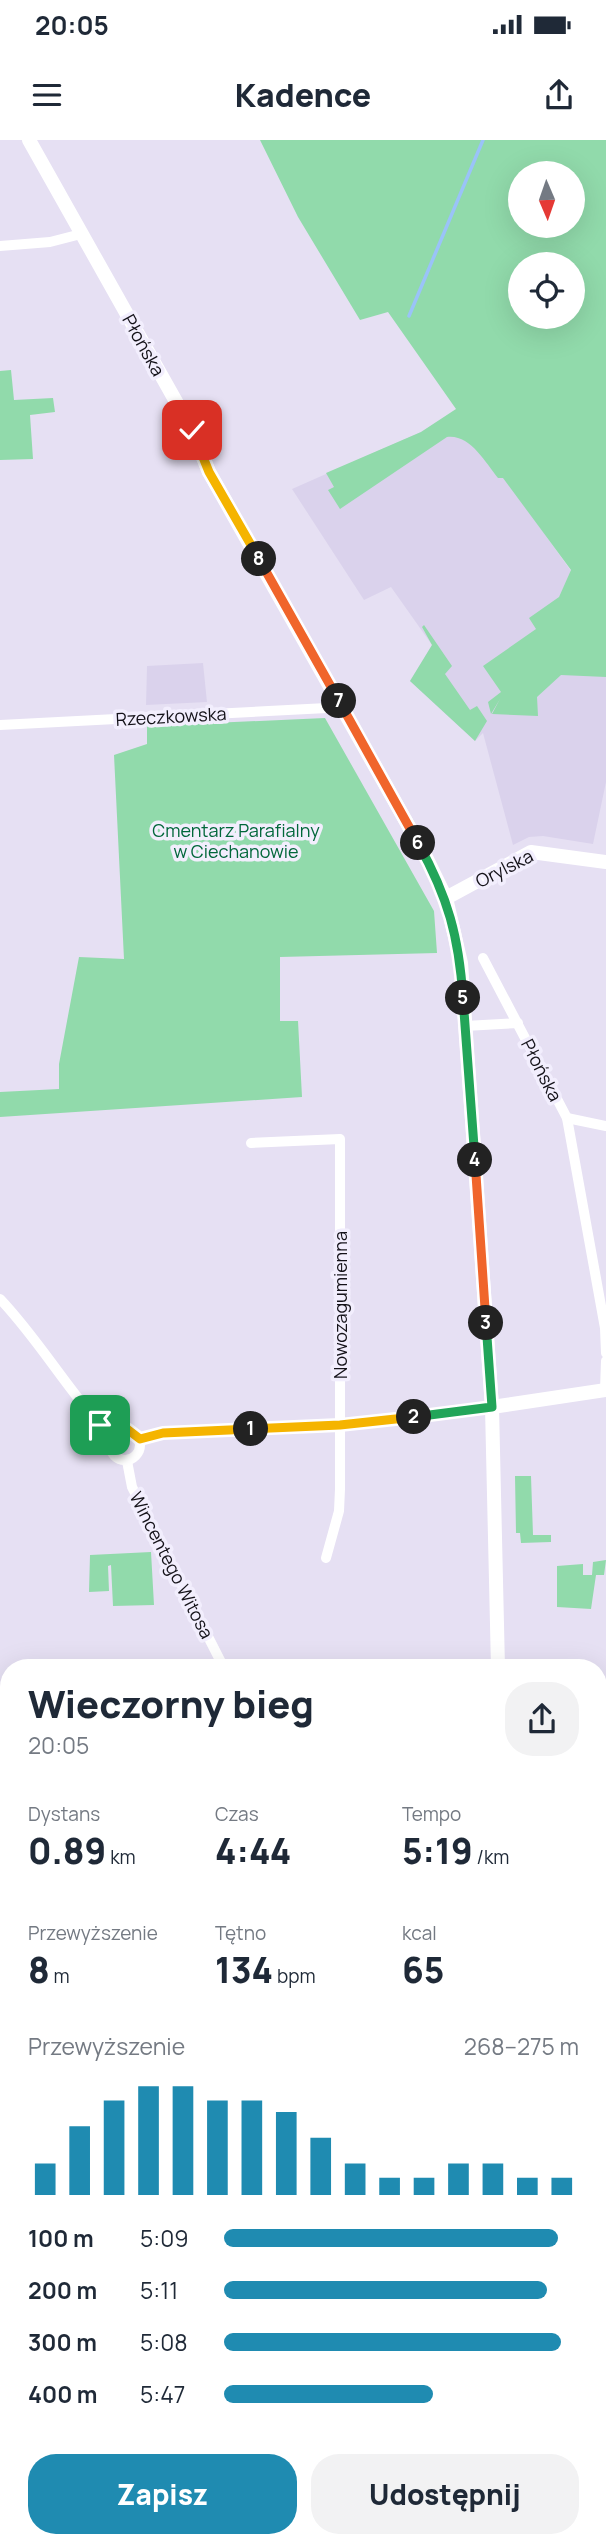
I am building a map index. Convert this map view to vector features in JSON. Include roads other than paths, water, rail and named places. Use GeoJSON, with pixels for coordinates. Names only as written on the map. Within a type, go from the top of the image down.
{"type":"FeatureCollection","features":[{"type":"Feature","properties":{"kind":"street","name":"Płońska"},"geometry":{"type":"LineString","coordinates":[[29,140],[192,430],[232,513],[341,704],[446,898],[461,963],[492,1407],[498,1659]]}},
{"type":"Feature","properties":{"kind":"street"},"geometry":{"type":"LineString","coordinates":[[0,246],[50,242],[81,234]]}},
{"type":"Feature","properties":{"kind":"street","name":"Rzeczkowska"},"geometry":{"type":"LineString","coordinates":[[0,725],[327,708],[341,704]]}},
{"type":"Feature","properties":{"kind":"street","name":"Orylska"},"geometry":{"type":"LineString","coordinates":[[446,898],[531,852],[606,862]]}},
{"type":"Feature","properties":{"kind":"street","name":"Płońska"},"geometry":{"type":"LineString","coordinates":[[483,958],[567,1118],[605,1328],[606,1353]]}},
{"type":"Feature","properties":{"kind":"street","name":"Płońska"},"geometry":{"type":"LineString","coordinates":[[465,1026],[517,1023]]}},
{"type":"Feature","properties":{"kind":"street"},"geometry":{"type":"LineString","coordinates":[[567,1118],[606,1126]]}},
{"type":"Feature","properties":{"kind":"street","name":"Nowozagumienna"},"geometry":{"type":"LineString","coordinates":[[251,1143],[340,1139],[339,1511],[326,1559]]}},
{"type":"Feature","properties":{"kind":"street"},"geometry":{"type":"LineString","coordinates":[[0,1299],[87,1411],[112,1437],[111,1451],[115,1456],[127,1461],[140,1450],[140,1439]]}},
{"type":"Feature","properties":{"kind":"street"},"geometry":{"type":"LineString","coordinates":[[140,1439],[163,1433],[340,1425],[606,1390],[606,1361]]}},
{"type":"Feature","properties":{"kind":"street"},"geometry":{"type":"LineString","coordinates":[[112,1437],[127,1429],[140,1439]]}},
{"type":"Feature","properties":{"kind":"street","name":"Wincentego Witosa"},"geometry":{"type":"LineString","coordinates":[[127,1461],[132,1487],[219,1659]]}},
{"type":"Feature","properties":{"kind":"waterway"},"geometry":{"type":"LineString","coordinates":[[409,316],[483,140]]}},
{"type":"Feature","properties":{"kind":"park label","name":"Cmentarz Parafialny w Ciechanowie"},"geometry":{"type":"Point","coordinates":[236,840]}}]}
